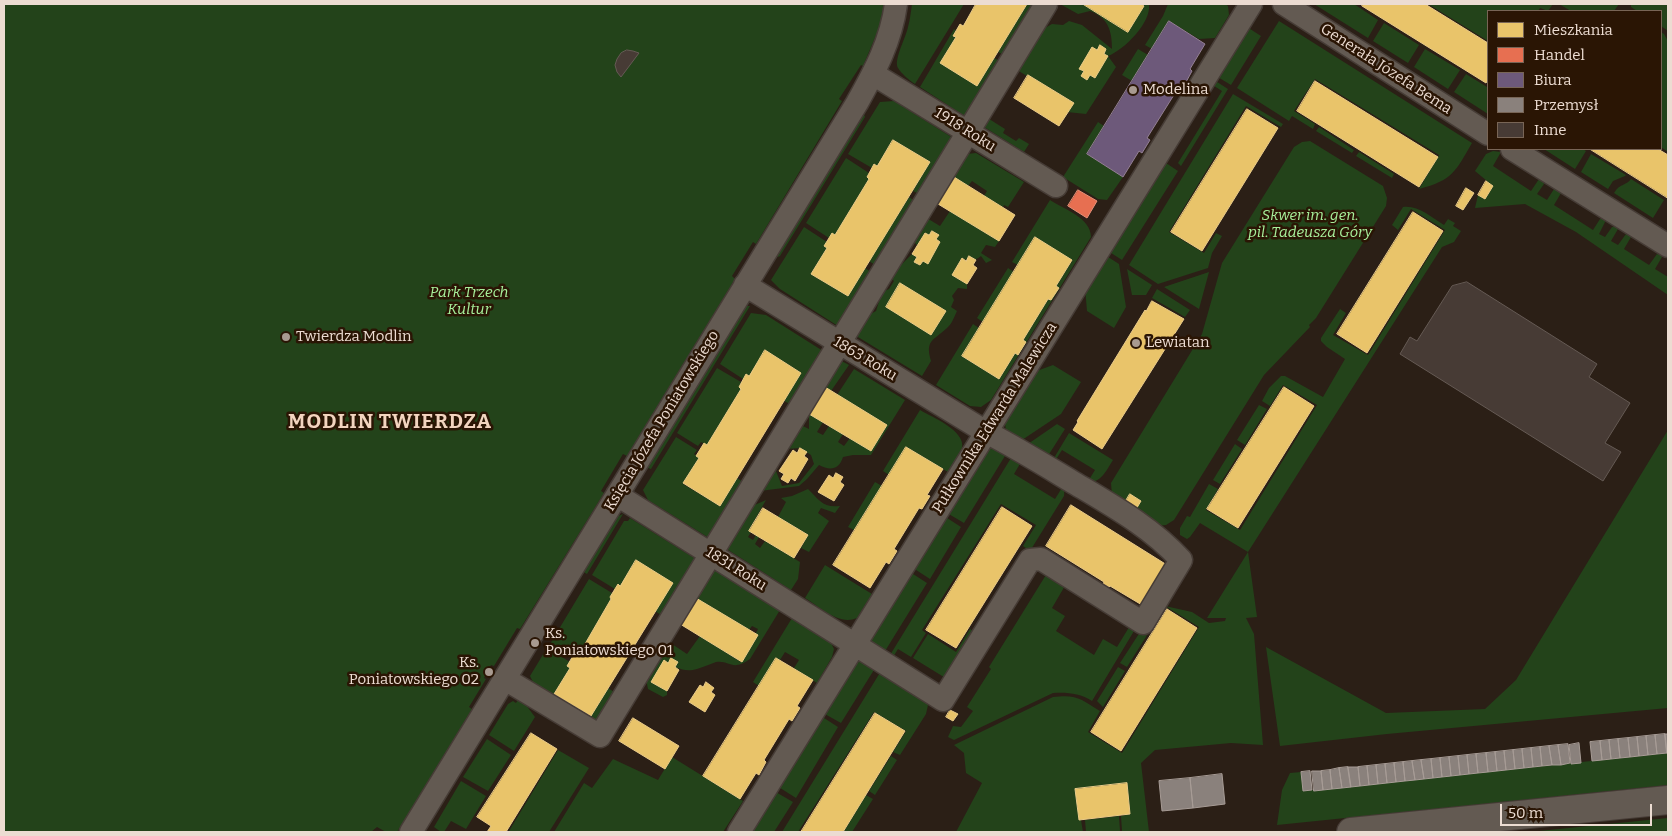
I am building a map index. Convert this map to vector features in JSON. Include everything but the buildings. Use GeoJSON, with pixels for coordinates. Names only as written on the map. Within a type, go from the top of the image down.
{"type":"FeatureCollection","features":[{"type":"Feature","properties":{"kind":"street","name":"Księcia Józefa Poniatowskiego"},"geometry":{"type":"LineString","coordinates":[[411,832],[873,74],[882,58],[890,35],[896,4]]}},
{"type":"Feature","properties":{"kind":"street"},"geometry":{"type":"LineString","coordinates":[[505,679],[600,736],[838,342],[1046,4]]}},
{"type":"Feature","properties":{"kind":"street","name":"Pułkownika Edwarda Malewicza"},"geometry":{"type":"LineString","coordinates":[[739,832],[1251,4]]}},
{"type":"Feature","properties":{"kind":"street","name":"Generała Józefa Bema"},"geometry":{"type":"LineString","coordinates":[[1284,4],[1487,133]]}},
{"type":"Feature","properties":{"kind":"street","name":"1918 Roku"},"geometry":{"type":"LineString","coordinates":[[873,74],[1056,186]]}},
{"type":"Feature","properties":{"kind":"street"},"geometry":{"type":"LineString","coordinates":[[1514,150],[1668,246]]}},
{"type":"Feature","properties":{"kind":"street","name":"1863 Roku"},"geometry":{"type":"LineString","coordinates":[[745,285],[986,432],[1016,447],[1126,514],[1166,544],[1181,560],[1142,623],[1041,560],[1030,560],[943,700],[855,644]]}},
{"type":"Feature","properties":{"kind":"street","name":"1831 Roku"},"geometry":{"type":"LineString","coordinates":[[617,494],[855,644]]}},
{"type":"Feature","properties":{"kind":"street"},"geometry":{"type":"LineString","coordinates":[[1351,832],[1668,800]]}},
{"type":"Feature","properties":{"kind":"green space","name":"Park Trzech Kultur"},"geometry":{"type":"Polygon","coordinates":[[[4,4],[884,4],[880,26],[863,66],[861,65],[839,99],[842,101],[756,244],[753,242],[732,276],[735,279],[627,456],[623,454],[601,491],[604,493],[520,629],[517,628],[494,666],[491,665],[484,678],[486,679],[469,707],[472,709],[397,832],[386,832],[377,827],[371,832],[4,832],[4,4]]]}},
{"type":"Feature","properties":{"kind":"green space"},"geometry":{"type":"Polygon","coordinates":[[[912,4],[964,4],[915,84],[901,72],[897,65],[898,56],[909,24],[912,4]]]}},
{"type":"Feature","properties":{"kind":"green space"},"geometry":{"type":"Polygon","coordinates":[[[1027,4],[1035,5],[1004,55],[998,52],[1027,4]]]}},
{"type":"Feature","properties":{"kind":"green space"},"geometry":{"type":"Polygon","coordinates":[[[1060,4],[1083,4],[1128,31],[1144,6],[1141,4],[1149,5],[1146,20],[1135,35],[1129,42],[1108,56],[1116,67],[1086,114],[1067,112],[1073,102],[1017,70],[1043,29],[1052,24],[1063,25],[1069,21],[1082,25],[1112,49],[1110,30],[1101,17],[1090,11],[1078,14],[1060,4]]]}},
{"type":"Feature","properties":{"kind":"green space"},"geometry":{"type":"Polygon","coordinates":[[[1168,4],[1225,4],[1228,6],[1229,15],[1215,38],[1199,39],[1169,21],[1152,49],[1145,45],[1163,16],[1168,4]]]}},
{"type":"Feature","properties":{"kind":"green space"},"geometry":{"type":"Polygon","coordinates":[[[1314,4],[1354,4],[1378,20],[1368,38],[1314,4]]]}},
{"type":"Feature","properties":{"kind":"green space"},"geometry":{"type":"Polygon","coordinates":[[[1428,4],[1553,4],[1549,10],[1540,8],[1539,10],[1487,10],[1487,40],[1428,4]]]}},
{"type":"Feature","properties":{"kind":"green space"},"geometry":{"type":"Polygon","coordinates":[[[1559,4],[1619,4],[1615,10],[1569,10],[1559,4]]]}},
{"type":"Feature","properties":{"kind":"green space"},"geometry":{"type":"Polygon","coordinates":[[[1631,4],[1668,4],[1668,31],[1662,27],[1662,10],[1636,10],[1631,7],[1631,4]]]}},
{"type":"Feature","properties":{"kind":"green space"},"geometry":{"type":"Polygon","coordinates":[[[1279,21],[1472,143],[1457,168],[1439,182],[1419,189],[1439,155],[1315,79],[1294,111],[1315,124],[1313,129],[1292,116],[1289,121],[1237,88],[1279,21]]]}},
{"type":"Feature","properties":{"kind":"green space"},"geometry":{"type":"Polygon","coordinates":[[[1384,23],[1419,45],[1408,63],[1373,41],[1384,23]]]}},
{"type":"Feature","properties":{"kind":"green space"},"geometry":{"type":"Polygon","coordinates":[[[1247,27],[1261,36],[1231,85],[1216,76],[1247,27]]]}},
{"type":"Feature","properties":{"kind":"green space"},"geometry":{"type":"Polygon","coordinates":[[[954,29],[956,31],[953,36],[956,37],[940,63],[994,58],[1000,61],[966,117],[920,87],[954,29]]]}},
{"type":"Feature","properties":{"kind":"green space"},"geometry":{"type":"Polygon","coordinates":[[[1662,33],[1668,41],[1668,152],[1662,148],[1662,33]]]}},
{"type":"Feature","properties":{"kind":"green space"},"geometry":{"type":"Polygon","coordinates":[[[1138,49],[1148,55],[1132,81],[1122,75],[1138,49]]]}},
{"type":"Feature","properties":{"kind":"green space"},"geometry":{"type":"Polygon","coordinates":[[[1425,49],[1460,70],[1448,89],[1414,67],[1425,49]]]}},
{"type":"Feature","properties":{"kind":"green space"},"geometry":{"type":"Polygon","coordinates":[[[1466,74],[1487,87],[1487,113],[1454,92],[1466,74]]]}},
{"type":"Feature","properties":{"kind":"green space"},"geometry":{"type":"Polygon","coordinates":[[[1214,80],[1228,89],[1181,166],[1178,163],[1222,91],[1211,84],[1214,80]]]}},
{"type":"Feature","properties":{"kind":"green space"},"geometry":{"type":"Polygon","coordinates":[[[1233,94],[1283,124],[1281,127],[1246,106],[1169,232],[1204,253],[1216,233],[1222,236],[1212,253],[1208,268],[1158,284],[1129,265],[1233,94]]]}},
{"type":"Feature","properties":{"kind":"green space"},"geometry":{"type":"Polygon","coordinates":[[[894,101],[953,138],[919,194],[913,191],[930,162],[893,140],[877,166],[874,164],[872,168],[848,154],[880,102],[894,101]]]}},
{"type":"Feature","properties":{"kind":"green space"},"geometry":{"type":"Polygon","coordinates":[[[861,113],[865,117],[778,257],[775,255],[861,113]]]}},
{"type":"Feature","properties":{"kind":"green space"},"geometry":{"type":"Polygon","coordinates":[[[986,117],[1005,129],[1003,133],[1016,141],[1019,138],[1029,144],[1024,152],[981,125],[986,117]]]}},
{"type":"Feature","properties":{"kind":"green space"},"geometry":{"type":"Polygon","coordinates":[[[1098,122],[1104,126],[1087,154],[1123,177],[1107,200],[1098,199],[1063,177],[1098,122]]]}},
{"type":"Feature","properties":{"kind":"green space"},"geometry":{"type":"Polygon","coordinates":[[[1319,127],[1354,150],[1352,153],[1316,131],[1319,127]]]}},
{"type":"Feature","properties":{"kind":"green space","name":"Skwer im. gen. pil. Tadeusza Góry"},"geometry":{"type":"Polygon","coordinates":[[[1310,141],[1383,186],[1387,198],[1386,206],[1316,318],[1309,325],[1310,327],[1264,375],[1174,520],[1166,525],[1157,526],[1112,495],[1111,483],[1202,334],[1222,263],[1294,147],[1302,142],[1310,141]]]}},
{"type":"Feature","properties":{"kind":"green space"},"geometry":{"type":"Polygon","coordinates":[[[1546,150],[1584,150],[1586,151],[1575,169],[1546,150]]]}},
{"type":"Feature","properties":{"kind":"green space"},"geometry":{"type":"Polygon","coordinates":[[[1493,151],[1501,152],[1493,166],[1531,191],[1539,179],[1543,180],[1544,184],[1537,194],[1547,200],[1554,189],[1557,189],[1561,193],[1554,205],[1593,230],[1600,219],[1605,219],[1599,234],[1605,237],[1612,227],[1617,227],[1618,229],[1611,241],[1618,245],[1626,234],[1629,234],[1631,237],[1624,249],[1649,265],[1657,254],[1661,255],[1662,257],[1655,269],[1668,277],[1668,295],[1576,232],[1525,204],[1475,208],[1478,195],[1485,198],[1493,186],[1475,171],[1486,154],[1493,151]]]}},
{"type":"Feature","properties":{"kind":"green space"},"geometry":{"type":"Polygon","coordinates":[[[1359,152],[1394,174],[1392,178],[1356,156],[1359,152]]]}},
{"type":"Feature","properties":{"kind":"green space"},"geometry":{"type":"Polygon","coordinates":[[[976,153],[1024,182],[1008,207],[1004,205],[1003,207],[984,196],[987,191],[972,181],[968,186],[954,177],[967,154],[976,153]]]}},
{"type":"Feature","properties":{"kind":"green space"},"geometry":{"type":"Polygon","coordinates":[[[1591,154],[1626,175],[1613,181],[1608,189],[1581,172],[1591,154]]]}},
{"type":"Feature","properties":{"kind":"green space"},"geometry":{"type":"Polygon","coordinates":[[[846,158],[869,173],[867,177],[869,179],[835,235],[829,238],[806,223],[846,158]]]}},
{"type":"Feature","properties":{"kind":"green space"},"geometry":{"type":"Polygon","coordinates":[[[1163,161],[1178,171],[1122,260],[1108,251],[1163,161]]]}},
{"type":"Feature","properties":{"kind":"green space"},"geometry":{"type":"Polygon","coordinates":[[[1631,179],[1664,200],[1653,218],[1614,193],[1631,179]]]}},
{"type":"Feature","properties":{"kind":"green space"},"geometry":{"type":"Polygon","coordinates":[[[909,197],[915,201],[875,265],[869,261],[909,197]]]}},
{"type":"Feature","properties":{"kind":"green space"},"geometry":{"type":"Polygon","coordinates":[[[1050,200],[1082,219],[1090,230],[1091,237],[991,400],[981,407],[970,406],[936,385],[973,324],[979,328],[962,356],[999,379],[1015,353],[1018,355],[1025,343],[1023,340],[1048,299],[1051,300],[1059,288],[1056,286],[1072,261],[1035,237],[1018,265],[1012,262],[1050,200]]]}},
{"type":"Feature","properties":{"kind":"green space"},"geometry":{"type":"Polygon","coordinates":[[[1403,207],[1419,210],[1444,225],[1448,219],[1455,223],[1453,226],[1461,231],[1454,242],[1442,247],[1248,552],[1200,523],[1187,539],[1180,535],[1180,528],[1187,516],[1190,517],[1209,484],[1218,489],[1206,510],[1240,530],[1317,405],[1283,385],[1270,406],[1262,401],[1269,388],[1281,376],[1285,376],[1323,397],[1345,359],[1321,341],[1321,338],[1340,309],[1346,313],[1333,335],[1368,355],[1445,230],[1411,209],[1398,230],[1392,225],[1403,207]]]}},
{"type":"Feature","properties":{"kind":"green space"},"geometry":{"type":"Polygon","coordinates":[[[950,211],[999,241],[995,247],[986,245],[981,253],[992,260],[986,263],[981,256],[972,260],[962,258],[952,275],[967,284],[967,289],[958,288],[952,296],[954,300],[951,307],[957,311],[949,326],[931,342],[929,354],[931,361],[922,376],[853,334],[867,316],[876,311],[882,292],[889,289],[894,281],[889,277],[912,254],[917,257],[914,262],[920,265],[923,261],[928,263],[940,242],[936,239],[938,235],[932,231],[929,235],[925,233],[917,245],[911,239],[925,217],[940,226],[950,211]]]}},
{"type":"Feature","properties":{"kind":"green space"},"geometry":{"type":"Polygon","coordinates":[[[804,227],[827,242],[827,248],[811,274],[848,296],[865,268],[871,272],[838,326],[780,289],[771,280],[804,227]]]}},
{"type":"Feature","properties":{"kind":"green space"},"geometry":{"type":"Polygon","coordinates":[[[1105,255],[1119,264],[1126,307],[1114,328],[1087,311],[1085,288],[1105,255]]]}},
{"type":"Feature","properties":{"kind":"green space"},"geometry":{"type":"Polygon","coordinates":[[[1008,268],[1014,272],[983,322],[977,318],[1008,268]]]}},
{"type":"Feature","properties":{"kind":"green space"},"geometry":{"type":"Polygon","coordinates":[[[1127,269],[1152,285],[1146,295],[1132,295],[1127,269]]]}},
{"type":"Feature","properties":{"kind":"green space"},"geometry":{"type":"Polygon","coordinates":[[[1209,272],[1199,309],[1164,287],[1209,272]]]}},
{"type":"Feature","properties":{"kind":"green space"},"geometry":{"type":"Polygon","coordinates":[[[1157,289],[1190,310],[1185,317],[1152,298],[1157,289]]]}},
{"type":"Feature","properties":{"kind":"green space"},"geometry":{"type":"Polygon","coordinates":[[[750,306],[651,469],[645,467],[741,309],[750,306]]]}},
{"type":"Feature","properties":{"kind":"green space"},"geometry":{"type":"Polygon","coordinates":[[[751,313],[766,315],[823,351],[790,404],[784,401],[801,373],[765,350],[749,376],[746,374],[743,379],[720,364],[751,313]]]}},
{"type":"Feature","properties":{"kind":"green space"},"geometry":{"type":"Polygon","coordinates":[[[836,358],[849,365],[831,391],[825,387],[836,358]]]}},
{"type":"Feature","properties":{"kind":"green space"},"geometry":{"type":"Polygon","coordinates":[[[1053,365],[1081,382],[1061,414],[1019,442],[1006,430],[1006,416],[1034,372],[1053,365]]]}},
{"type":"Feature","properties":{"kind":"green space"},"geometry":{"type":"Polygon","coordinates":[[[717,368],[741,382],[739,387],[741,389],[707,445],[701,442],[698,446],[677,433],[717,368]]]}},
{"type":"Feature","properties":{"kind":"green space"},"geometry":{"type":"Polygon","coordinates":[[[854,369],[905,400],[871,455],[843,457],[837,467],[830,469],[819,465],[799,486],[760,491],[799,424],[809,429],[809,414],[823,422],[817,432],[823,435],[829,426],[843,434],[838,442],[844,446],[850,438],[871,451],[887,425],[837,395],[854,369]],[[800,448],[787,449],[776,471],[782,486],[799,483],[814,464],[811,455],[800,448]]]}},
{"type":"Feature","properties":{"kind":"green space"},"geometry":{"type":"Polygon","coordinates":[[[1259,405],[1267,409],[1245,445],[1237,440],[1259,405]]]}},
{"type":"Feature","properties":{"kind":"green space"},"geometry":{"type":"Polygon","coordinates":[[[920,410],[954,430],[962,442],[961,451],[948,472],[906,447],[889,475],[883,471],[920,410]]]}},
{"type":"Feature","properties":{"kind":"green space"},"geometry":{"type":"Polygon","coordinates":[[[1057,424],[1065,429],[1046,459],[1025,446],[1057,424]]]}},
{"type":"Feature","properties":{"kind":"green space"},"geometry":{"type":"Polygon","coordinates":[[[1668,430],[1668,708],[1387,734],[1280,746],[1266,647],[1386,713],[1485,709],[1516,680],[1668,430]]]}},
{"type":"Feature","properties":{"kind":"green space"},"geometry":{"type":"Polygon","coordinates":[[[1069,433],[1113,460],[1103,475],[1096,481],[1087,483],[1095,470],[1062,450],[1053,464],[1051,463],[1069,433]]]}},
{"type":"Feature","properties":{"kind":"green space"},"geometry":{"type":"Polygon","coordinates":[[[676,437],[697,450],[694,454],[699,458],[683,484],[720,506],[737,478],[743,482],[709,538],[648,500],[643,490],[676,437]]]}},
{"type":"Feature","properties":{"kind":"green space"},"geometry":{"type":"Polygon","coordinates":[[[1235,444],[1242,449],[1220,484],[1213,480],[1235,444]]]}},
{"type":"Feature","properties":{"kind":"green space"},"geometry":{"type":"Polygon","coordinates":[[[994,445],[1008,451],[964,523],[947,513],[989,447],[994,445]]]}},
{"type":"Feature","properties":{"kind":"green space"},"geometry":{"type":"Polygon","coordinates":[[[1024,457],[1014,474],[1055,499],[1065,483],[1064,496],[1030,551],[1023,546],[1036,525],[1001,504],[922,630],[926,633],[911,657],[898,649],[890,662],[887,660],[1011,458],[1024,457]]]}},
{"type":"Feature","properties":{"kind":"green space"},"geometry":{"type":"Polygon","coordinates":[[[875,482],[882,486],[854,530],[848,527],[875,482]]]}},
{"type":"Feature","properties":{"kind":"green space"},"geometry":{"type":"Polygon","coordinates":[[[808,489],[818,500],[825,504],[840,506],[835,513],[821,508],[818,513],[829,521],[809,552],[801,548],[808,535],[778,517],[786,502],[781,498],[792,496],[808,489]]]}},
{"type":"Feature","properties":{"kind":"green space"},"geometry":{"type":"Polygon","coordinates":[[[766,500],[749,530],[751,532],[748,537],[753,540],[756,535],[759,537],[755,544],[760,548],[765,541],[800,562],[798,579],[791,590],[722,546],[750,507],[766,500]]]}},
{"type":"Feature","properties":{"kind":"green space"},"geometry":{"type":"Polygon","coordinates":[[[623,514],[587,574],[582,571],[616,517],[623,514]]]}},
{"type":"Feature","properties":{"kind":"green space"},"geometry":{"type":"Polygon","coordinates":[[[944,516],[961,527],[930,579],[913,568],[944,516]]]}},
{"type":"Feature","properties":{"kind":"green space"},"geometry":{"type":"Polygon","coordinates":[[[630,518],[696,559],[661,615],[655,611],[672,583],[636,560],[620,586],[617,585],[615,589],[592,575],[624,521],[628,521],[630,518]]]}},
{"type":"Feature","properties":{"kind":"green space"},"geometry":{"type":"Polygon","coordinates":[[[1248,552],[1257,617],[1246,618],[1254,634],[1263,745],[1231,743],[1155,750],[1141,763],[1149,832],[1086,832],[1085,820],[1119,816],[1120,831],[1122,831],[1121,816],[1130,814],[1127,783],[1076,789],[1079,820],[1081,820],[1083,832],[956,832],[982,783],[966,773],[964,753],[954,745],[1053,697],[1068,696],[1083,701],[1100,711],[1088,732],[1122,753],[1199,627],[1165,606],[1192,612],[1209,623],[1225,621],[1226,618],[1207,618],[1248,552]]]}},
{"type":"Feature","properties":{"kind":"green space"},"geometry":{"type":"Polygon","coordinates":[[[825,565],[872,594],[857,618],[843,620],[837,618],[805,598],[825,565]]]}},
{"type":"Feature","properties":{"kind":"green space"},"geometry":{"type":"Polygon","coordinates":[[[710,567],[780,610],[750,659],[744,663],[735,665],[716,662],[697,669],[688,670],[680,669],[664,661],[651,682],[667,691],[667,695],[663,697],[648,689],[645,674],[666,640],[687,654],[700,636],[741,662],[758,629],[752,626],[749,630],[692,596],[710,567]]]}},
{"type":"Feature","properties":{"kind":"green space"},"geometry":{"type":"Polygon","coordinates":[[[1049,570],[1066,584],[1052,608],[1065,616],[1056,631],[1094,655],[1103,639],[1117,647],[1131,624],[1137,626],[1092,701],[1083,696],[1053,693],[954,740],[948,737],[953,726],[961,727],[973,711],[967,707],[991,669],[989,667],[1049,570]]]}},
{"type":"Feature","properties":{"kind":"green space"},"geometry":{"type":"Polygon","coordinates":[[[910,572],[927,583],[882,656],[871,645],[871,640],[910,572]]]}},
{"type":"Feature","properties":{"kind":"green space"},"geometry":{"type":"Polygon","coordinates":[[[589,579],[612,593],[611,599],[578,656],[572,657],[550,644],[589,579]]]}},
{"type":"Feature","properties":{"kind":"green space"},"geometry":{"type":"Polygon","coordinates":[[[792,618],[830,641],[834,649],[832,657],[817,683],[794,668],[799,660],[785,652],[780,660],[776,658],[759,686],[753,682],[792,618]]]}},
{"type":"Feature","properties":{"kind":"green space"},"geometry":{"type":"Polygon","coordinates":[[[970,629],[976,633],[947,679],[913,658],[928,634],[956,652],[970,629]]]}},
{"type":"Feature","properties":{"kind":"green space"},"geometry":{"type":"Polygon","coordinates":[[[1142,629],[1149,632],[1127,667],[1120,663],[1142,629]]]}},
{"type":"Feature","properties":{"kind":"green space"},"geometry":{"type":"Polygon","coordinates":[[[547,648],[570,662],[570,668],[554,694],[591,716],[608,688],[614,692],[596,721],[533,682],[530,676],[547,648]]]}},
{"type":"Feature","properties":{"kind":"green space"},"geometry":{"type":"Polygon","coordinates":[[[867,661],[877,665],[841,723],[823,713],[853,665],[867,661]]]}},
{"type":"Feature","properties":{"kind":"green space"},"geometry":{"type":"Polygon","coordinates":[[[1118,667],[1125,671],[1103,707],[1097,701],[1118,667]]]}},
{"type":"Feature","properties":{"kind":"green space"},"geometry":{"type":"Polygon","coordinates":[[[881,671],[926,701],[928,705],[926,714],[900,755],[893,752],[906,731],[874,712],[798,832],[782,832],[881,671]]]}},
{"type":"Feature","properties":{"kind":"green space"},"geometry":{"type":"Polygon","coordinates":[[[518,700],[526,705],[535,717],[514,751],[489,735],[508,704],[513,701],[516,703],[518,700]]]}},
{"type":"Feature","properties":{"kind":"green space"},"geometry":{"type":"Polygon","coordinates":[[[821,716],[838,727],[796,798],[777,786],[821,716]]]}},
{"type":"Feature","properties":{"kind":"green space"},"geometry":{"type":"Polygon","coordinates":[[[487,739],[511,755],[488,791],[463,777],[487,739]]]}},
{"type":"Feature","properties":{"kind":"green space"},"geometry":{"type":"Polygon","coordinates":[[[558,750],[589,768],[549,832],[509,831],[558,750]]]}},
{"type":"Feature","properties":{"kind":"green space"},"geometry":{"type":"Polygon","coordinates":[[[1668,753],[1668,785],[1277,825],[1282,790],[1290,773],[1301,772],[1303,791],[1668,753]]]}},
{"type":"Feature","properties":{"kind":"green space"},"geometry":{"type":"Polygon","coordinates":[[[891,756],[897,760],[875,795],[869,791],[891,756]]]}},
{"type":"Feature","properties":{"kind":"green space"},"geometry":{"type":"Polygon","coordinates":[[[672,757],[743,801],[723,832],[554,832],[584,783],[592,788],[613,759],[658,780],[672,757]]]}},
{"type":"Feature","properties":{"kind":"green space"},"geometry":{"type":"Polygon","coordinates":[[[461,781],[486,796],[466,829],[451,821],[444,832],[441,832],[434,827],[461,781]]]}},
{"type":"Feature","properties":{"kind":"green space"},"geometry":{"type":"Polygon","coordinates":[[[774,791],[793,802],[774,832],[749,832],[774,791]]]}},
{"type":"Feature","properties":{"kind":"green space"},"geometry":{"type":"Polygon","coordinates":[[[866,795],[873,799],[852,832],[844,831],[866,795]]]}},
{"type":"Feature","properties":{"kind":"green space"},"geometry":{"type":"Polygon","coordinates":[[[1668,818],[1668,832],[1529,832],[1668,818]]]}},
{"type":"Feature","properties":{"kind":"place","name":"Modelina"},"geometry":{"type":"Point","coordinates":[1133,90]}},
{"type":"Feature","properties":{"kind":"place","name":"Twierdza Modlin"},"geometry":{"type":"Point","coordinates":[286,337]}},
{"type":"Feature","properties":{"kind":"place","name":"Lewiatan"},"geometry":{"type":"Point","coordinates":[1136,343]}},
{"type":"Feature","properties":{"kind":"place","name":"Ks. Poniatowskiego 01"},"geometry":{"type":"Point","coordinates":[535,643]}},
{"type":"Feature","properties":{"kind":"place","name":"Ks. Poniatowskiego 02"},"geometry":{"type":"Point","coordinates":[489,672]}},
{"type":"Feature","properties":{"kind":"district","name":"MODLIN TWIERDZA"},"geometry":{"type":"Point","coordinates":[390,422]}}]}
